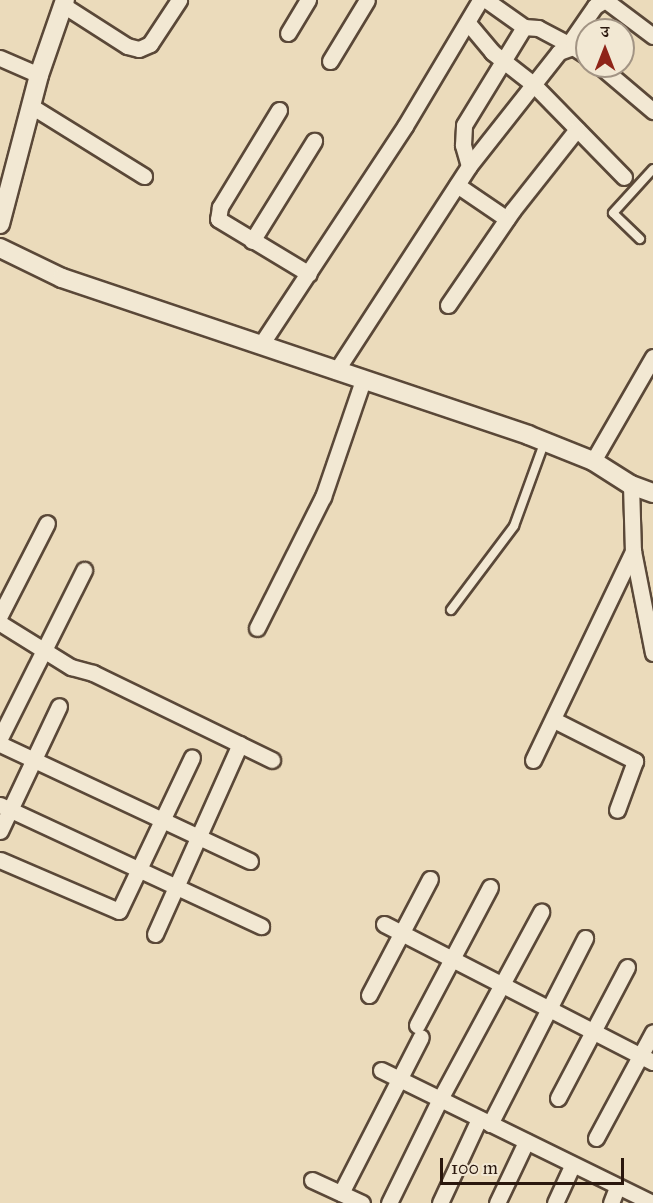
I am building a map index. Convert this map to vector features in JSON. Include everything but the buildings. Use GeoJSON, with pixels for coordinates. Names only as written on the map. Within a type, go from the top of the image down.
{"type":"FeatureCollection","features":[{"type":"Feature","properties":{"kind":"street"},"geometry":{"type":"LineString","coordinates":[[0,224],[39,75],[64,3],[127,46],[138,49],[150,44],[179,0]]}},
{"type":"Feature","properties":{"kind":"street"},"geometry":{"type":"LineString","coordinates":[[288,33],[308,0]]}},
{"type":"Feature","properties":{"kind":"street"},"geometry":{"type":"LineString","coordinates":[[330,61],[367,0]]}},
{"type":"Feature","properties":{"kind":"street"},"geometry":{"type":"LineString","coordinates":[[262,343],[309,274],[481,0],[524,27],[538,28],[567,46],[575,48]]}},
{"type":"Feature","properties":{"kind":"street"},"geometry":{"type":"LineString","coordinates":[[336,371],[470,166],[533,84],[567,46],[595,6],[605,0],[653,36]]}},
{"type":"Feature","properties":{"kind":"street"},"geometry":{"type":"LineString","coordinates":[[468,23],[504,63],[533,84],[624,177]]}},
{"type":"Feature","properties":{"kind":"street"},"geometry":{"type":"LineString","coordinates":[[470,166],[463,145],[464,125],[524,27]]}},
{"type":"Feature","properties":{"kind":"street"},"geometry":{"type":"LineString","coordinates":[[0,58],[39,75]]}},
{"type":"Feature","properties":{"kind":"street"},"geometry":{"type":"LineString","coordinates":[[614,78],[653,111]]}},
{"type":"Feature","properties":{"kind":"street"},"geometry":{"type":"LineString","coordinates":[[31,106],[144,176]]}},
{"type":"Feature","properties":{"kind":"street"},"geometry":{"type":"LineString","coordinates":[[279,110],[218,213],[220,223],[309,274]]}},
{"type":"Feature","properties":{"kind":"street"},"geometry":{"type":"LineString","coordinates":[[448,305],[507,219],[577,129]]}},
{"type":"Feature","properties":{"kind":"street"},"geometry":{"type":"LineString","coordinates":[[252,241],[314,141]]}},
{"type":"Feature","properties":{"kind":"street"},"geometry":{"type":"LineString","coordinates":[[457,185],[507,219]]}},
{"type":"Feature","properties":{"kind":"street"},"geometry":{"type":"LineString","coordinates":[[0,248],[62,278],[262,343],[336,371],[545,441],[593,461],[631,485],[653,493]]}},
{"type":"Feature","properties":{"kind":"street"},"geometry":{"type":"LineString","coordinates":[[593,461],[653,357]]}},
{"type":"Feature","properties":{"kind":"street"},"geometry":{"type":"LineString","coordinates":[[257,628],[327,486],[363,380]]}},
{"type":"Feature","properties":{"kind":"street"},"geometry":{"type":"LineString","coordinates":[[631,485],[633,551],[653,653]]}},
{"type":"Feature","properties":{"kind":"street"},"geometry":{"type":"LineString","coordinates":[[0,615],[47,524]]}},
{"type":"Feature","properties":{"kind":"street"},"geometry":{"type":"LineString","coordinates":[[533,760],[633,551]]}},
{"type":"Feature","properties":{"kind":"street"},"geometry":{"type":"LineString","coordinates":[[0,738],[84,570]]}},
{"type":"Feature","properties":{"kind":"street"},"geometry":{"type":"LineString","coordinates":[[0,622],[71,667],[93,673],[272,760]]}},
{"type":"Feature","properties":{"kind":"street"},"geometry":{"type":"LineString","coordinates":[[0,831],[6,808],[33,760],[59,706]]}},
{"type":"Feature","properties":{"kind":"street"},"geometry":{"type":"LineString","coordinates":[[554,720],[635,761],[617,810]]}},
{"type":"Feature","properties":{"kind":"street"},"geometry":{"type":"LineString","coordinates":[[0,744],[250,861]]}},
{"type":"Feature","properties":{"kind":"street"},"geometry":{"type":"LineString","coordinates":[[155,933],[240,744]]}},
{"type":"Feature","properties":{"kind":"street"},"geometry":{"type":"LineString","coordinates":[[0,860],[119,911],[141,870],[192,758]]}},
{"type":"Feature","properties":{"kind":"street"},"geometry":{"type":"LineString","coordinates":[[6,808],[261,926]]}},
{"type":"Feature","properties":{"kind":"street"},"geometry":{"type":"LineString","coordinates":[[369,995],[430,879]]}},
{"type":"Feature","properties":{"kind":"street"},"geometry":{"type":"LineString","coordinates":[[341,1193],[399,1079],[419,1031],[490,886]]}},
{"type":"Feature","properties":{"kind":"street"},"geometry":{"type":"LineString","coordinates":[[389,1203],[440,1099],[541,912]]}},
{"type":"Feature","properties":{"kind":"street"},"geometry":{"type":"LineString","coordinates":[[384,924],[647,1059]]}},
{"type":"Feature","properties":{"kind":"street"},"geometry":{"type":"LineString","coordinates":[[440,1203],[585,938]]}},
{"type":"Feature","properties":{"kind":"street"},"geometry":{"type":"LineString","coordinates":[[558,1098],[627,967]]}},
{"type":"Feature","properties":{"kind":"street"},"geometry":{"type":"LineString","coordinates":[[596,1138],[647,1059],[653,1032]]}},
{"type":"Feature","properties":{"kind":"street"},"geometry":{"type":"LineString","coordinates":[[381,1070],[572,1166],[652,1203]]}},
{"type":"Feature","properties":{"kind":"street"},"geometry":{"type":"LineString","coordinates":[[497,1203],[526,1142]]}},
{"type":"Feature","properties":{"kind":"street"},"geometry":{"type":"LineString","coordinates":[[555,1203],[572,1166]]}},
{"type":"Feature","properties":{"kind":"street"},"geometry":{"type":"LineString","coordinates":[[312,1180],[362,1203]]}},
{"type":"Feature","properties":{"kind":"street"},"geometry":{"type":"LineString","coordinates":[[611,1203],[617,1187]]}},
{"type":"Feature","properties":{"kind":"lane"},"geometry":{"type":"LineString","coordinates":[[640,239],[613,213],[653,169]]}},
{"type":"Feature","properties":{"kind":"lane"},"geometry":{"type":"LineString","coordinates":[[451,610],[514,526],[545,441]]}}]}
